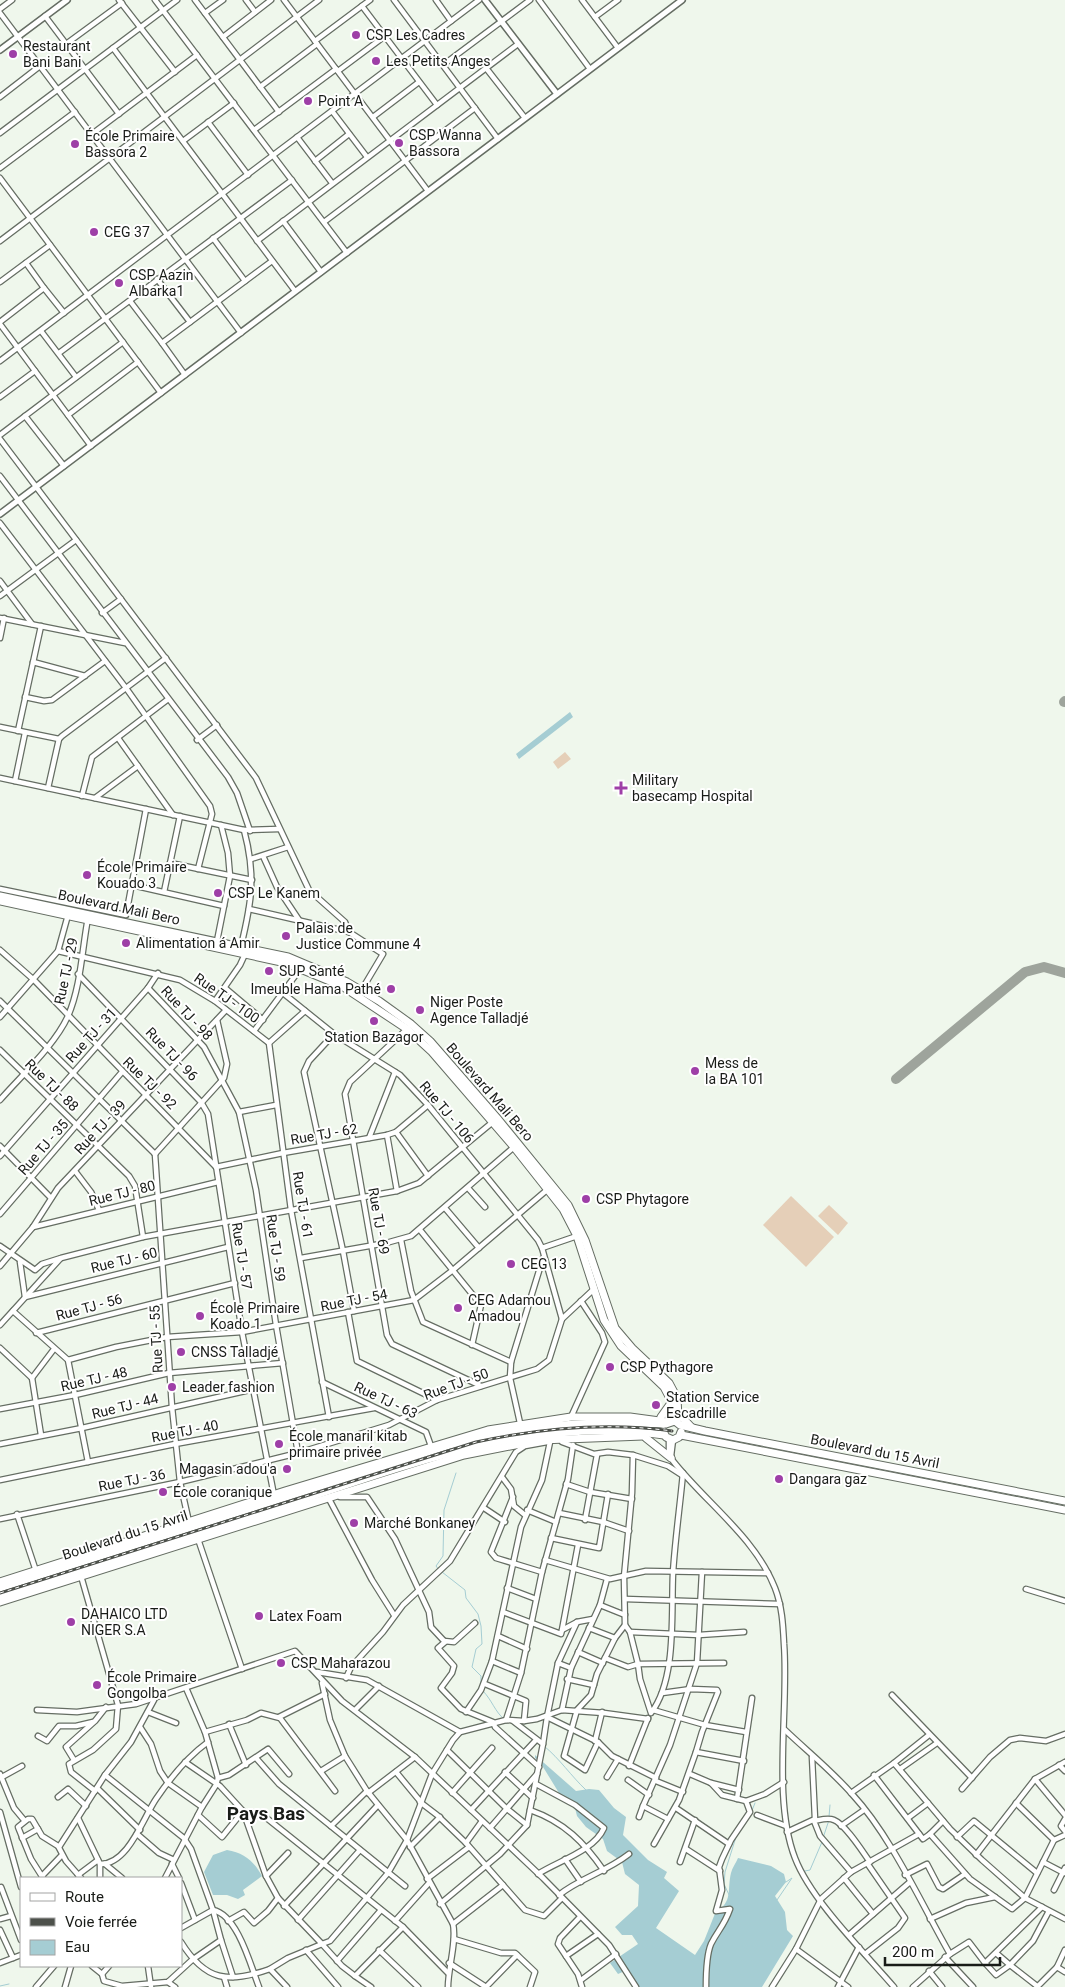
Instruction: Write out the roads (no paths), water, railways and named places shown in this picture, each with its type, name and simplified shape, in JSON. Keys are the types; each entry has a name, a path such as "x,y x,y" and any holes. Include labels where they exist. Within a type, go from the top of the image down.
{"main road":[{"name":"Boulevard Mali Bero","path":"0,896 81,909 88,916 304,963 404,1019 430,1041 566,1214 615,1328 632,1348 669,1383 677,1398 678,1413 672,1423"},
{"name":"Boulevard Mali Bero","path":"0,902 88,916 217,941 301,968 360,993 407,1029 432,1052 553,1185 571,1211 585,1240 604,1320 615,1339 658,1379 672,1400"},
{"path":"661,1417 672,1400"},
{"path":"672,1400 672,1423 680,1435 668,1438 663,1430 672,1423"},
{"path":"678,1413 685,1422 694,1428"},
{"name":"Boulevard du 15 Avril","path":"0,1582 431,1446 520,1424 571,1417 653,1419 1065,1501"},
{"name":"Boulevard du 15 Avril","path":"653,1419 661,1417 672,1423"},
{"name":"Boulevard du 15 Avril","path":"0,1588 395,1461 489,1434 567,1423 672,1423"},
{"name":"Boulevard du 15 Avril","path":"0,1596 310,1497 481,1446 518,1438 572,1432 632,1431 668,1438"},
{"name":"Boulevard du 15 Avril","path":"680,1435 1065,1510"},
{"path":"645,1437 671,1458"},
{"name":"Boulevard du 15 Avril","path":"0,1602 436,1463 514,1444 564,1438 668,1438"}],"street":[{"path":"12,0 0,11 241,333"},
{"path":"0,50 67,0"},
{"path":"155,0 347,253"},
{"path":"1,131 176,0"},
{"path":"195,0 279,112"},
{"path":"205,13 223,0"},
{"path":"246,0 255,12"},
{"path":"223,37 271,0"},
{"path":"284,0 428,191"},
{"path":"1,239 31,219 319,0"},
{"path":"260,86 370,0"},
{"path":"394,0 498,139"},
{"path":"436,0 451,21"},
{"path":"0,361 479,0"},
{"path":"485,0 556,94"},
{"path":"442,65 530,0"},
{"path":"539,0 590,69"},
{"path":"582,0 618,48"},
{"path":"595,17 618,0"},
{"path":"0,514 682,0"},
{"path":"66,44 120,2 175,72"},
{"path":"362,6 437,105"},
{"path":"45,16 119,114"},
{"path":"254,130 385,36"},
{"path":"257,241 518,44"},
{"path":"113,48 296,291"},
{"path":"92,134 197,56"},
{"path":"0,97 40,66"},
{"path":"486,68 525,118"},
{"path":"373,117 419,82"},
{"path":"183,141 234,103"},
{"path":"324,222 475,108"},
{"path":"332,111 367,157"},
{"path":"0,168 75,112"},
{"path":"208,122 248,175"},
{"path":"315,161 349,134"},
{"path":"297,137 332,183"},
{"path":"0,178 161,393"},
{"path":"59,353 292,180"},
{"path":"283,221 321,272"},
{"path":"213,238 245,282"},
{"path":"0,282 50,245"},
{"path":"162,343 272,261"},
{"path":"26,263 64,313"},
{"path":"157,279 190,322"},
{"path":"44,288 0,323 91,446"},
{"path":"130,300 185,375"},
{"path":"41,331 76,377"},
{"path":"0,435 123,342"},
{"path":"68,415 138,362"},
{"path":"0,397 35,371"},
{"path":"25,416 64,466"},
{"path":"0,439 256,778 308,890 346,922 349,932"},
{"path":"0,476 233,786 250,831"},
{"path":"0,523 126,688 210,806 212,811 198,869"},
{"path":"0,596 76,540"},
{"path":"0,581 32,624"},
{"path":"102,613 121,599"},
{"path":"0,638 2,618 125,643"},
{"path":"18,731 41,626"},
{"path":"48,788 59,739 166,658"},
{"path":"26,697 44,701 52,700 104,661"},
{"path":"33,662 84,676"},
{"path":"82,796 92,757 167,700"},
{"path":"198,740 217,725"},
{"path":"0,728 59,739"},
{"path":"15,781 25,733"},
{"path":"118,738 173,815"},
{"path":"95,798 138,766"},
{"path":"0,778 244,830 279,829"},
{"path":"0,889 81,909 126,915 146,809"},
{"path":"164,892 180,816"},
{"path":"217,941 230,876 228,853 221,825"},
{"path":"215,1001 240,965 245,949 252,880 252,859 244,830"},
{"path":"252,859 288,847"},
{"path":"263,856 273,881 299,920"},
{"path":"170,863 252,880"},
{"path":"132,885 224,906"},
{"path":"249,908 349,932 383,954 360,993"},
{"path":"0,1017 58,951 68,914"},
{"name":"Rue TJ - 29","path":"1,1098 24,1073 68,1016 82,957 88,916"},
{"name":"Rue TJ - 92","path":"0,950 34,980 96,1046 178,1126 216,1168"},
{"name":"Rue TJ - 100","path":"58,951 158,973 180,980 215,1001 269,1043"},
{"path":"254,1031 301,968"},
{"name":"Rue TJ - 31","path":"0,1156 148,988 158,973"},
{"name":"Rue TJ - 96","path":"78,974 201,1102 208,1114 216,1168"},
{"name":"Rue TJ - 98","path":"148,988 197,1038 208,1053 222,1081"},
{"path":"225,988 262,1020"},
{"name":"Rue TJ - 106","path":"283,993 334,1034 395,1072 428,1105 518,1215 542,1248 544,1256"},
{"path":"0,1002 155,1154 178,1126 222,1081 226,1064 217,1020"},
{"name":"Rue TJ - 39","path":"0,1266 33,1227 52,1198 74,1171 197,1038 226,1010"},
{"path":"269,1043 305,1011"},
{"name":"Rue TJ - 69","path":"407,1029 350,1082 345,1090 352,1140 388,1339 392,1344 481,1386"},
{"path":"334,1034 304,1068 319,1147 343,1251 357,1361 437,1400"},
{"name":"Rue TJ - 61","path":"269,1043 291,1210 329,1417"},
{"name":"Rue TJ - 88","path":"0,1050 133,1182 138,1200 143,1237"},
{"name":"Rue TJ - 35","path":"0,1214 122,1072"},
{"path":"369,1138 395,1072"},
{"name":"Rue TJ - 59","path":"222,1081 239,1112 251,1159 276,1325 298,1453"},
{"path":"239,1112 276,1105"},
{"name":"Rue TJ - 62","path":"216,1168 251,1159 386,1135 396,1132 428,1105"},
{"path":"0,1246 20,1262 34,1270 42,1264 61,1258 160,1233 397,1191 412,1186 428,1176 494,1121"},
{"path":"396,1132 428,1176"},
{"path":"386,1135 397,1191"},
{"path":"0,1146 52,1198"},
{"path":"300,1258 400,1240 420,1230 514,1147"},
{"name":"Rue TJ - 55","path":"155,1154 175,1444 180,1482 189,1522"},
{"name":"Rue TJ - 57","path":"216,1168 242,1332 274,1495"},
{"path":"74,1171 91,1192 98,1210"},
{"name":"Rue TJ - 80","path":"33,1227 158,1195 218,1182"},
{"path":"468,1188 485,1207"},
{"name":"Rue TJ - 54","path":"68,1360 116,1347 167,1337 242,1332 414,1300 453,1270 548,1189"},
{"path":"445,1208 479,1248"},
{"path":"420,1230 481,1305 472,1345"},
{"path":"542,1248 577,1236"},
{"path":"400,1240 414,1300 423,1322 511,1362"},
{"name":"Rue TJ - 60","path":"25,1297 228,1247"},
{"path":"544,1256 562,1319 597,1287"},
{"path":"520,1424 510,1378 511,1362 544,1256"},
{"path":"0,1325 61,1258"},
{"path":"20,1262 25,1297"},
{"name":"Rue TJ - 56","path":"36,1333 165,1299 235,1283"},
{"path":"571,1417 605,1342 602,1332 582,1301"},
{"path":"13,1311 68,1360 88,1462"},
{"name":"Rue TJ - 50","path":"267,1461 402,1420 437,1400 537,1369 549,1360 562,1319"},
{"path":"0,1348 32,1378 41,1436"},
{"path":"32,1378 54,1349"},
{"name":"Rue TJ - 48","path":"0,1409 76,1395 169,1373 283,1363"},
{"name":"Rue TJ - 63","path":"322,1382 426,1432 431,1446"},
{"name":"Rue TJ - 44","path":"0,1444 82,1428 172,1406 254,1389"},
{"name":"Rue TJ - 40","path":"0,1480 175,1444 374,1408"},
{"path":"668,1438 671,1458 683,1474 742,1538 768,1573 780,1604 785,1652 784,1782 786,1826 804,1878 849,1935 894,1987"},
{"path":"346,1678 351,1667 382,1632 394,1615 417,1590 450,1561 519,1449 550,1442 562,1442 597,1454 608,1452 633,1455 668,1466 683,1474"},
{"path":"466,1712 484,1684 492,1661 512,1563 526,1513 542,1480 550,1442"},
{"path":"506,1720 527,1649 542,1572 559,1513 573,1445"},
{"path":"585,1520 597,1454"},
{"path":"633,1455 632,1499 624,1577 625,1625 630,1632 640,1679 652,1711"},
{"name":"Rue TJ - 36","path":"0,1519 180,1482 267,1461"},
{"path":"629,1766 648,1719 662,1694 668,1664 673,1571 683,1474"},
{"path":"502,1477 511,1489 516,1508 556,1522"},
{"path":"566,1484 590,1492 632,1499"},
{"path":"552,1538 599,1548 608,1494"},
{"path":"316,1500 358,1496 369,1499 395,1539 417,1590 429,1612 431,1627 444,1641 454,1642 475,1623"},
{"path":"513,1496 505,1522 491,1552 496,1558 542,1572"},
{"path":"329,1499 372,1580 394,1615"},
{"path":"484,1508 505,1522"},
{"path":"559,1513 585,1520 603,1522 629,1531"},
{"path":"17,1514 36,1571"},
{"path":"198,1539 242,1669"},
{"path":"562,1630 578,1545"},
{"path":"545,1560 574,1571 607,1579 646,1571 768,1573"},
{"path":"638,1816 656,1780 690,1689 697,1663 702,1602 702,1572"},
{"path":"81,1576 118,1705 116,1729 93,1750 69,1764 71,1772 96,1790 159,1853 173,1862 179,1877"},
{"path":"562,1710 567,1679 600,1606 607,1579"},
{"path":"507,1588 536,1599"},
{"path":"1026,1589 1065,1601"},
{"path":"625,1599 780,1604"},
{"path":"600,1606 625,1615"},
{"path":"503,1612 559,1633 577,1622 593,1619"},
{"path":"440,1904 509,1846 527,1825 558,1663 577,1622"},
{"path":"602,1712 596,1741 584,1770 563,1755 577,1710 591,1695 604,1660 615,1638 625,1625"},
{"path":"589,1628 615,1638"},
{"path":"630,1632 698,1635 744,1632"},
{"path":"498,1636 527,1649"},
{"path":"444,1641 438,1648 454,1668 440,1688 454,1704 466,1712 493,1722"},
{"path":"37,1710 77,1712 136,1704 295,1651 317,1672 322,1681 334,1733 346,1756 367,1792 407,1840 440,1904 453,1924 454,1939 449,1963 448,1987"},
{"path":"578,1652 626,1667 638,1664 724,1663"},
{"path":"492,1661 521,1673"},
{"path":"558,1663 571,1668"},
{"path":"317,1672 346,1678 359,1678 379,1686 460,1732"},
{"path":"567,1679 594,1684"},
{"path":"322,1681 355,1710 415,1757 538,1874 616,1954 636,1987"},
{"path":"484,1684 526,1701 524,1721"},
{"path":"355,1710 379,1686"},
{"path":"166,1877 202,1807 216,1785 218,1778 205,1732 186,1688"},
{"path":"654,1844 676,1808 683,1792 704,1725 718,1691 690,1689 662,1694"},
{"path":"278,1717 325,1694"},
{"path":"892,1695 972,1778"},
{"path":"737,1799 752,1698"},
{"path":"59,1847 105,1775 128,1746 154,1699"},
{"path":"74,1760 66,1746 95,1722 106,1707"},
{"path":"182,1944 192,1960 207,1972 224,1977 233,1977 254,1975 270,1969 330,1940 367,1900 388,1873 407,1840 420,1801 432,1774 446,1750 460,1732 493,1722 506,1720 524,1721 547,1717 562,1710 602,1712 648,1719"},
{"path":"652,1711 704,1725 746,1732"},
{"path":"148,1712 176,1723"},
{"path":"205,1732 247,1720 261,1713 278,1717 335,1791"},
{"path":"547,1717 596,1741 629,1766 683,1792"},
{"path":"512,1720 543,1744"},
{"path":"38,1736 47,1741 59,1726 76,1726 95,1722"},
{"path":"493,1722 494,1727 538,1770"},
{"path":"229,1724 246,1765"},
{"path":"140,1727 151,1744 160,1770 168,1783 202,1807"},
{"path":"785,1730 851,1793 864,1810 892,1849 948,1956 972,1987"},
{"path":"962,1789 990,1757 1010,1740 1020,1738 1046,1741 1065,1734"},
{"path":"851,1793 874,1775 894,1763 929,1735"},
{"path":"472,1810 536,1740"},
{"path":"62,1855 42,1877 18,1826 24,1820 32,1819 44,1838 59,1847 62,1855 79,1877 123,1852 138,1832 149,1810 168,1783 193,1753 208,1742"},
{"path":"900,1769 937,1743"},
{"path":"218,1778 230,1775 270,1748 289,1774"},
{"path":"452,1792 492,1748"},
{"path":"446,1750 506,1808 527,1825"},
{"path":"696,1752 744,1761"},
{"path":"321,1771 346,1756"},
{"path":"812,1756 816,1812 814,1822 820,1836 851,1872"},
{"path":"330,1826 367,1792 415,1757"},
{"path":"256,1758 278,1784 404,1886"},
{"path":"607,1777 618,1759"},
{"path":"185,1762 221,1787 243,1813 266,1876 284,1906 337,1961 371,1987"},
{"path":"976,1855 1035,1779 1065,1762"},
{"path":"894,1763 957,1837 976,1855 1025,1898 1065,1919"},
{"path":"1059,1764 1065,1771"},
{"path":"22,1766 1,1775 14,1808 24,1820"},
{"path":"490,1828 538,1770"},
{"path":"396,1772 420,1801 440,1817 467,1845 525,1910 544,1916 560,1897 581,1882 604,1871 629,1854"},
{"path":"505,1772 533,1798"},
{"path":"690,1774 711,1783 739,1790"},
{"path":"105,1775 185,1840 191,1849 214,1910 233,1977"},
{"path":"874,1775 923,1839 943,1821"},
{"path":"1035,1779 1065,1815"},
{"path":"628,1780 649,1795"},
{"path":"711,1783 722,1795 746,1801 765,1794 784,1782"},
{"path":"536,1784 575,1806 604,1827 600,1834 587,1846 538,1874"},
{"path":"58,1797 68,1789 86,1806"},
{"path":"706,1987 706,1969 711,1944 725,1925 730,1909 716,1912 722,1890 720,1871 722,1858 750,1812 746,1801"},
{"path":"908,1818 928,1803"},
{"path":"1016,1803 1054,1840"},
{"path":"284,1906 378,1805"},
{"path":"643,1806 668,1819"},
{"path":"676,1808 729,1844"},
{"path":"530,1810 550,1819 587,1846 604,1871"},
{"path":"841,1826 864,1810"},
{"path":"0,1812 20,1883"},
{"path":"198,1815 222,1837 243,1813"},
{"path":"243,1813 264,1816 403,1927 448,1973"},
{"path":"757,1815 786,1826"},
{"path":"410,1847 440,1817"},
{"path":"78,1818 101,1863 121,1877"},
{"path":"787,1832 814,1822 829,1819 835,1820 860,1846 868,1863 904,1915 905,1921 865,1954"},
{"path":"930,1834 965,1874 1012,1909 1025,1898 1054,1840 1065,1834 1061,1826 1065,1819"},
{"path":"680,1862 695,1820"},
{"path":"395,1921 428,1881 467,1845 482,1821"},
{"path":"957,1837 974,1821 1037,1873"},
{"path":"22,1838 38,1829"},
{"path":"0,1838 6,1834"},
{"path":"772,1987 796,1949 821,1899 851,1872 919,1834"},
{"path":"686,1849 720,1871"},
{"path":"298,1920 360,1850"},
{"path":"266,1876 288,1853"},
{"path":"565,1859 581,1882"},
{"path":"1043,1862 1064,1871 1054,1890"},
{"path":"100,1877 101,1863"},
{"path":"905,1874 927,1864 939,1887 943,1889 965,1874"},
{"path":"844,1878 873,1914"},
{"path":"849,1935 910,1882"},
{"path":"453,1924 503,1884"},
{"path":"182,1886 195,1920"},
{"path":"1,1887 20,1937"},
{"path":"930,1919 966,1903 995,1897"},
{"path":"228,1921 244,1912 254,1922 268,1911 278,1898"},
{"path":"985,1963 1042,1907"},
{"path":"182,1927 214,1910 220,1912 243,1942 259,1987"},
{"path":"337,1961 381,1910"},
{"path":"913,1987 948,1956 970,1942 996,1975 1010,1965 1033,1941 1048,1911"},
{"path":"0,1919 12,1916"},
{"path":"580,1917 560,1940 559,1946 581,1980 582,1987"},
{"path":"355,1976 403,1927"},
{"path":"0,1930 13,1958"},
{"path":"566,1956 598,1934"},
{"path":"454,1939 517,1955 535,1972 530,1987"},
{"path":"104,1981 122,1986 151,1986 168,1982 192,1960 221,1940"},
{"path":"838,1987 859,1947"},
{"path":"796,1949 841,1980 848,1987"},
{"path":"306,1950 338,1987"},
{"path":"379,1950 418,1987"},
{"path":"996,1953 1037,1987 1056,1967 1065,1950"},
{"path":"581,1980 616,1954"},
{"path":"0,1963 20,1955"},
{"path":"449,1963 486,1987 517,1955"},
{"path":"36,1987 53,1967"},
{"path":"65,1987 71,1967"},
{"path":"93,1967 102,1974 105,1987"},
{"path":"102,1974 108,1967"},
{"path":"148,1967 151,1986"},
{"path":"1056,1967 1065,1972"},
{"path":"270,1969 287,1987"},
{"path":"929,1971 942,1987"},
{"path":"224,1977 227,1987"},
{"path":"168,1982 175,1987"}],"water":[{"path":"570,712 573,717 519,759 516,754"},
{"path":"535,1755 576,1791 599,1790 614,1808 626,1817 623,1835 648,1860 667,1872 664,1878 679,1891 656,1928 695,1955 704,1941 716,1911 727,1900 732,1869 738,1858 771,1866 784,1874 786,1882 775,1896 785,1912 787,1930 793,1936 762,1987 639,1987 627,1970 618,1974 610,1963 638,1944 632,1935 622,1935 615,1927 638,1906 639,1885 625,1874 622,1862 607,1851 603,1839 586,1827 577,1816 575,1808 559,1793 540,1762 535,1758"},
{"path":"227,1850 248,1858 262,1876 243,1890 245,1895 238,1899 227,1895 213,1895 204,1872 213,1855"}],"waterway":[{"path":"439,1570 436,1566 443,1556 444,1510 456,1473"},
{"path":"442,1572 465,1590 466,1598 478,1614 482,1644 476,1649 472,1667 481,1676 481,1683"},
{"path":"483,1691 504,1719"},
{"path":"510,1722 519,1728"},
{"path":"544,1746 586,1790"},
{"path":"751,1813 755,1803"},
{"path":"829,1817 830,1805"},
{"path":"823,1838 829,1820"},
{"path":"730,1897 724,1884 725,1872 736,1837"},
{"path":"805,1871 810,1870 822,1842"},
{"path":"777,1900 792,1878 786,1882"},
{"path":"0,1986 9,1984"}],"railway":[{"path":"0,1593 476,1442 525,1433 574,1428 623,1427 672,1431"}],"place":[{"name":"CSP Les Cadres","path":"356,35"},
{"name":"Restaurant Bani Bani","path":"13,54"},
{"name":"Les Petits Anges","path":"376,61"},
{"name":"Point A","path":"308,101"},
{"name":"CSP Wanna Bassora","path":"399,143"},
{"name":"École Primaire Bassora 2","path":"75,144"},
{"name":"CEG 37","path":"94,232"},
{"name":"CSP Aazin Albarka1","path":"119,283"},
{"name":"Military basecamp Hospital","path":"621,788"},
{"name":"École Primaire Kouado 3","path":"87,875"},
{"name":"CSP Le Kanem","path":"218,893"},
{"name":"Palais de Justice Commune 4","path":"286,936"},
{"name":"Alimentation á Amir","path":"126,943"},
{"name":"SUP Santé","path":"269,971"},
{"name":"Imeuble Hama Pathé","path":"391,989"},
{"name":"Niger Poste Agence Talladjé","path":"420,1010"},
{"name":"Station Bazagor","path":"374,1021"},
{"name":"Mess de la BA 101","path":"695,1071"},
{"name":"CSP Phytagore","path":"586,1199"},
{"name":"CEG 13","path":"511,1264"},
{"name":"CEG Adamou Amadou","path":"458,1308"},
{"name":"École Primaire Koado 1","path":"200,1316"},
{"name":"CNSS Talladjé","path":"181,1352"},
{"name":"CSP Pythagore","path":"610,1367"},
{"name":"Leader fashion","path":"172,1387"},
{"name":"Station Service Escadrille","path":"656,1405"},
{"name":"École manaril kitab primaire privée","path":"279,1444"},
{"name":"Magasin adou'a","path":"287,1469"},
{"name":"Dangara gaz","path":"779,1479"},
{"name":"École coranique","path":"163,1492"},
{"name":"Marché Bonkaney","path":"354,1523"},
{"name":"Latex Foam","path":"259,1616"},
{"name":"DAHAICO LTD NIGER S.A","path":"71,1622"},
{"name":"CSP Maharazou","path":"281,1663"},
{"name":"École Primaire Gongolba","path":"97,1685"}],"district":[{"name":"Pays Bas","path":"266,1813"}]}
